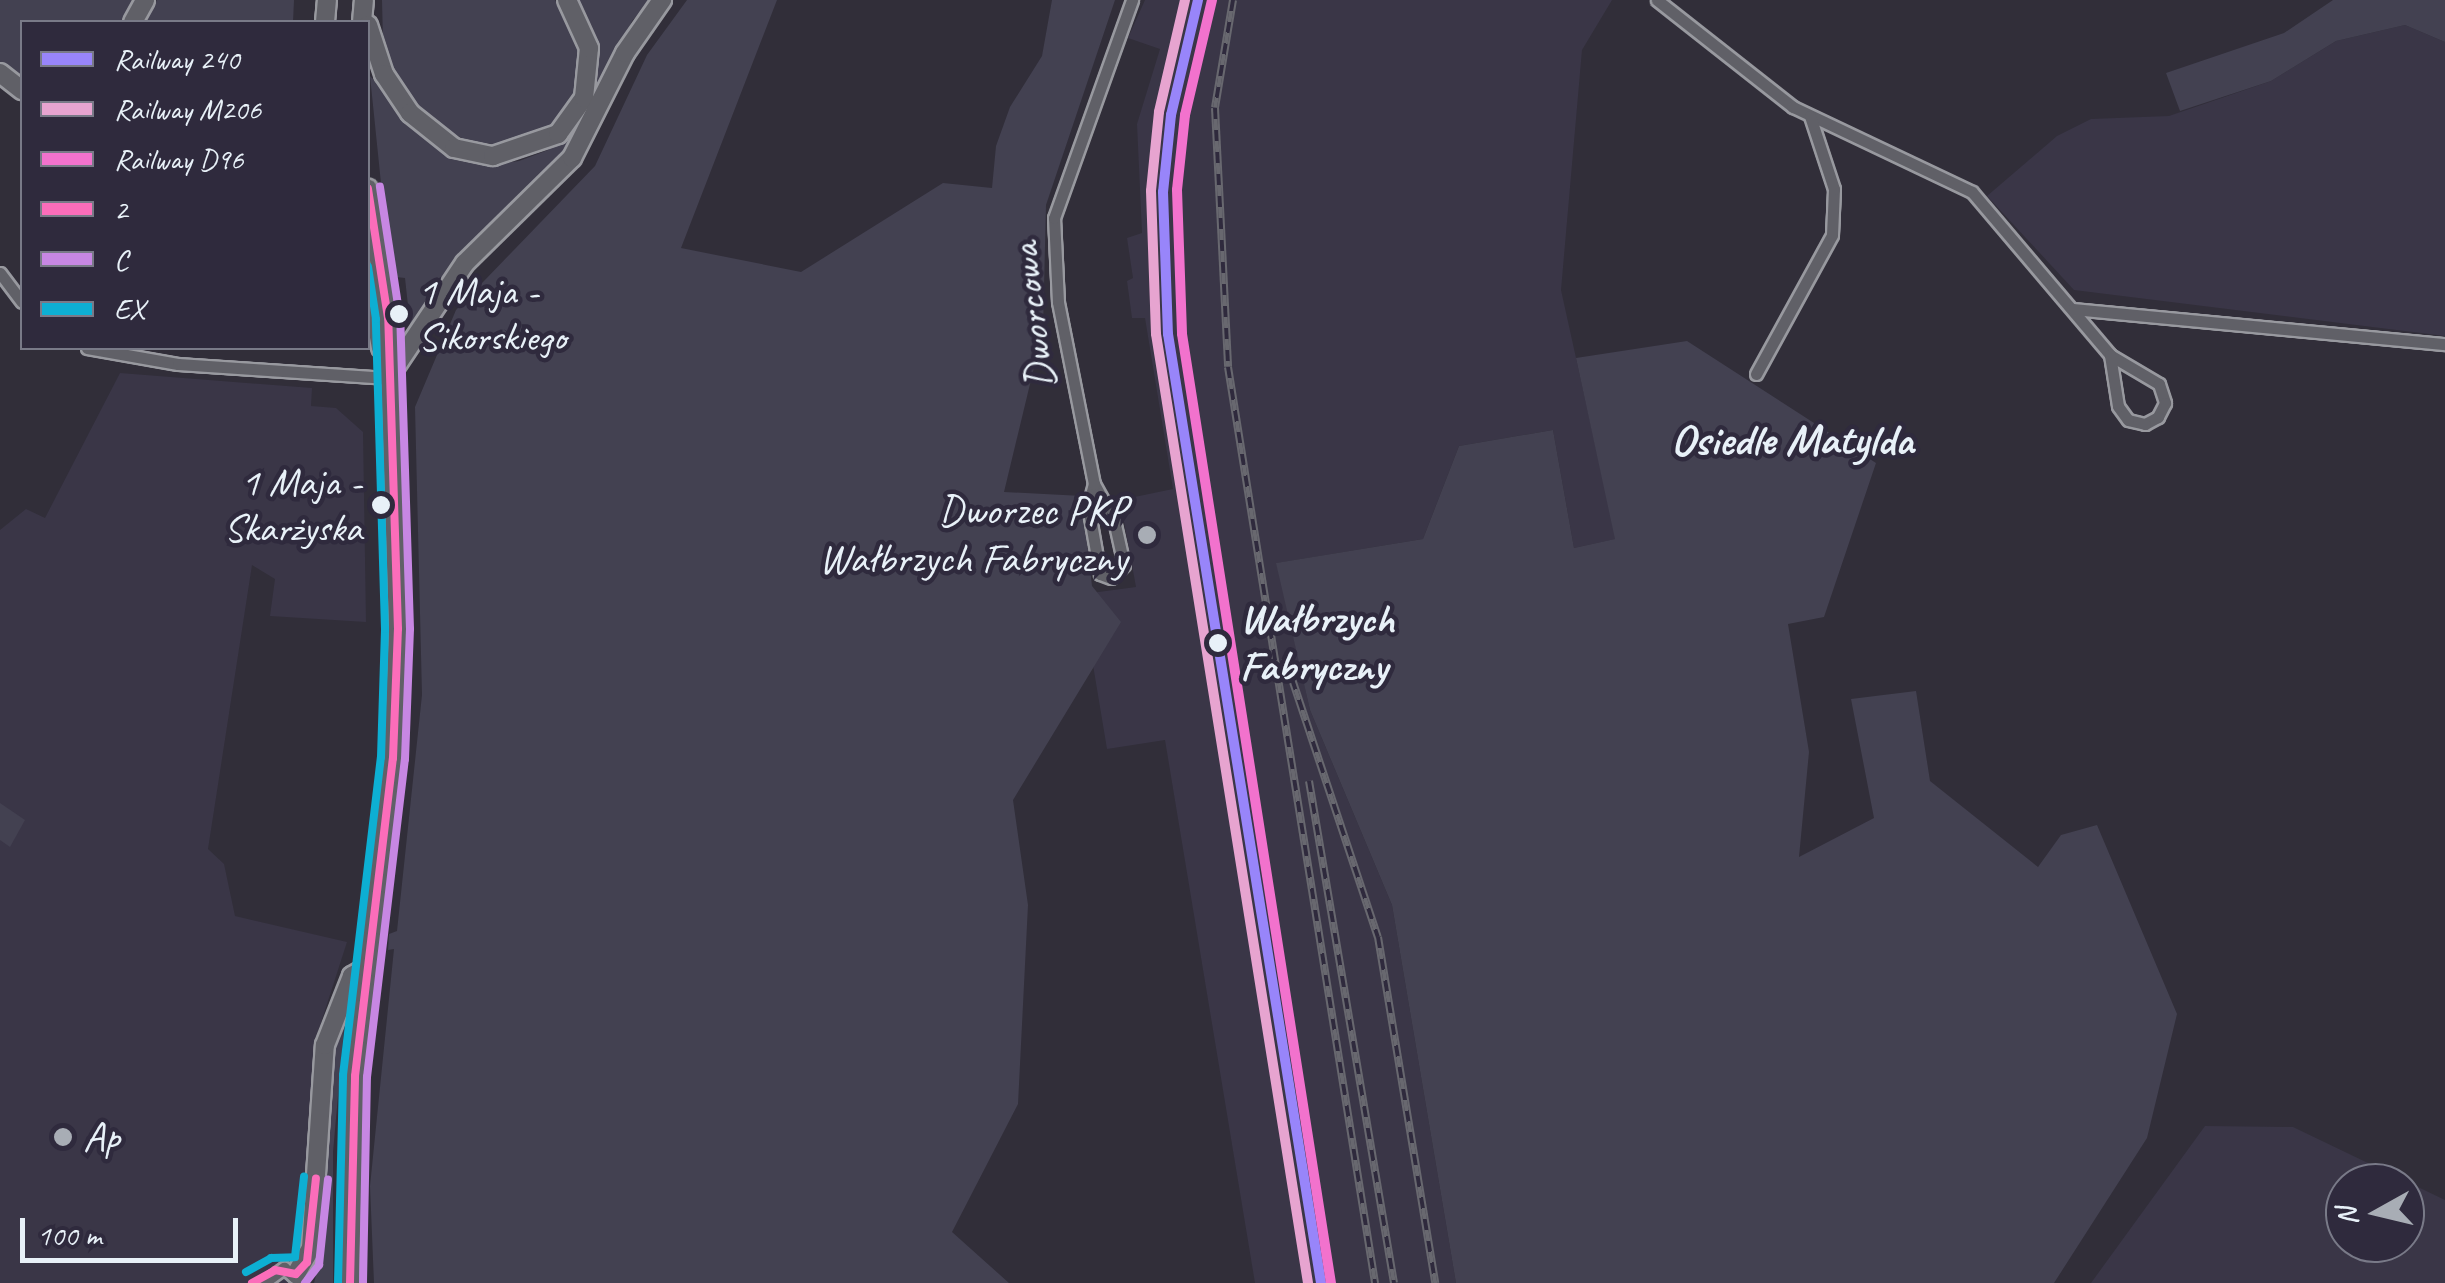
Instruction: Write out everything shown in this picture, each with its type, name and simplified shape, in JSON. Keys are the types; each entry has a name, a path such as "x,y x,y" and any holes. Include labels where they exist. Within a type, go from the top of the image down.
{"main road":[{"path":"370,31 384,74 410,113 454,148 494,156 558,134 584,98 589,48 567,0"},
{"path":"388,378 465,263 572,158 625,53 662,0"},
{"path":"0,73 20,88"},
{"path":"350,1283 351,1136 393,758 398,629 388,318 370,202"},
{"path":"370,287 388,378"},
{"path":"299,1278 311,1248 328,1034 352,976 369,966"}],"street":[{"name":"Dworcowa","path":"1094,484 1088,506 1100,574 1111,578 1124,567 1114,520 1094,484 1058,302 1054,218 1132,0"},
{"path":"1657,0 1727,61 1810,116 1972,192 2110,355 2159,384 2165,403 2158,417 2145,424 2128,420 2118,406 2110,355"},
{"path":"1756,374 1832,235 1834,189 1810,116"},
{"path":"0,273 20,299"},
{"path":"2073,309 2445,344"},
{"path":"98,350 178,364 388,378"},
{"path":"263,1283 275,1270 299,1278"}],"shaded area":[{"path":"0,0 134,0 127,20 20,20 20,77 0,63"},
{"path":"157,0 294,0 293,20 144,20"},
{"path":"382,0 555,0 583,50 576,95 563,117 540,135 504,145 468,142 426,116 395,79 383,41"},
{"path":"576,0 651,0 632,21 599,98 558,168 465,255 411,333 405,278 396,277 386,232 370,76 436,144 488,165 519,161 548,150 587,112 599,57 592,27"},
{"path":"687,0 777,0 681,248 801,272 943,183 992,188 996,146 1010,107 1042,56 1052,0 1115,0 1046,205 1043,330 1004,492 1082,496 1092,586 1121,622 1013,800 1028,905 1018,1104 952,1232 1009,1283 374,1283 370,1186 394,949 388,950 389,934 397,931 422,695 415,407 456,310 595,166 647,55"},
{"path":"1145,0 1612,0 1582,50 1561,290 1616,539 1574,548 1553,430 1459,446 1423,539 1277,563 1310,710 1392,905 1456,1283 1255,1283 1165,740 1107,749 1086,623 1091,593 1136,587 1120,500 1173,489 1145,318 1132,318 1127,281 1133,278 1127,238 1142,233 1137,124 1160,49 1128,38"},
{"path":"2333,0 2445,0 2445,42 2405,25 2336,41 2271,81 2180,111 2166,73 2284,33"},
{"path":"2405,25 2445,42 2445,336 2074,290 1987,196 2057,136 2091,119 2169,116 2271,81 2336,41"},
{"path":"1687,341 1876,463 1824,617 1788,624 1809,752 1799,857 1874,818 1851,699 1916,691 1930,781 2038,867 2061,835 2097,825 2177,1014 2147,1138 2054,1283 1456,1283 1392,905 1310,710 1276,563 1423,539 1459,446 1553,430 1574,548 1615,539 1576,358"},
{"path":"120,373 312,388 311,406 336,408 363,432 366,622 270,616 275,579 252,565 208,849 224,864 235,916 347,942 318,1032 304,1244 293,1258 309,1283 0,1283 0,530 26,509 45,518"},
{"path":"0,803 25,820 10,847 0,840"},
{"path":"345,1017 333,1152 333,1283 314,1283 324,1244 330,1048"},
{"path":"2205,1126 2293,1127 2368,1163 2325,1163 2325,1263 2425,1263 2425,1190 2445,1200 2445,1283 2091,1283"}],"railway":[{"path":"1233,0 1215,108 1228,367 1375,1283"},
{"path":"1285,658 1378,937 1435,1283"},
{"path":"1309,781 1394,1283"}],"rail line":[{"name":"M206","path":"1185,0 1159,112 1151,191 1156,334 1308,1283"},
{"name":"240","path":"1198,0 1171,115 1163,192 1168,334 1321,1283"},
{"name":"D96","path":"1212,0 1185,115 1177,190 1182,334 1331,1283"}],"transit line":[{"name":"C","path":"363,1283 367,1077 405,759 410,629 400,318 380,187"},
{"name":"2","path":"350,1283 355,1076 393,758 398,629 388,318 370,202"},
{"name":"EX","path":"338,1283 343,1075 381,757 385,629 376,319 370,280"},
{"name":"EX","path":"246,1272 271,1258 295,1257 304,1177"},
{"name":"2","path":"252,1283 275,1270 296,1274 307,1262 316,1178"},
{"name":"C","path":"305,1283 319,1265 328,1179"}],"place":[{"name":"1 Maja - Sikorskiego","path":"399,314"},
{"name":"1 Maja - Skarżyska","path":"381,505"},
{"name":"Dworzec PKP Wałbrzych Fabryczny","path":"1147,535"},
{"name":"Wałbrzych Fabryczny","path":"1218,643"},
{"name":"Ap","path":"63,1137"}],"district":[{"name":"Osiedle Matylda","path":"1792,440"}]}
